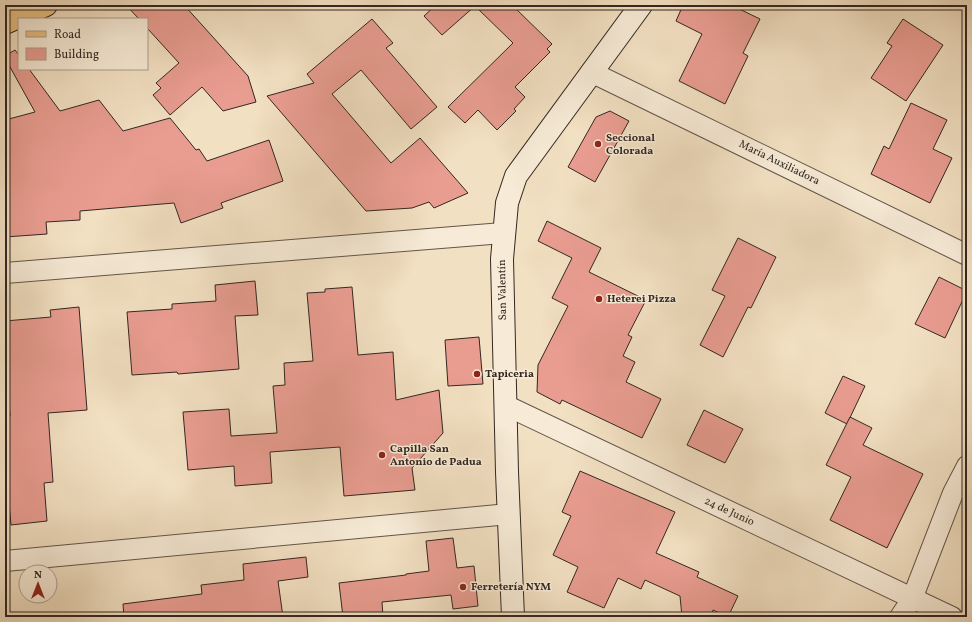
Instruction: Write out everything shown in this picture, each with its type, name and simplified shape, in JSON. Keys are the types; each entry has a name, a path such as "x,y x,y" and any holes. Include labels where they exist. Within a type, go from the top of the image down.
{"main road":[{"path":"5,23 46,5"},
{"name":"San Valentín","path":"513,617 505,405 502,259 503,233 507,203 516,176 640,5"}],"street":[{"name":"María Auxiliadora","path":"591,72 967,255"},
{"path":"5,273 503,233"},
{"name":"24 de Junio","path":"505,405 952,617"},
{"path":"900,617 912,599 953,493 967,466"},
{"path":"5,561 509,514"}],"building":[{"path":"126,5 184,5 248,76 256,102 223,111 202,87 170,115 153,95 161,88 156,83 179,63 148,29 148,18 138,18"},
{"path":"436,5 512,5 552,44 547,49 550,52 515,87 525,97 514,109 516,111 497,130 478,110 465,123 448,107 513,43 475,6 442,35 424,16"},
{"path":"683,5 731,5 760,19 743,53 748,56 725,104 679,81 702,34 676,21"},
{"path":"372,19 393,43 386,48 437,107 411,129 361,70 332,94 391,163 420,138 468,193 434,208 429,202 412,208 366,211 267,96 314,83 307,74"},
{"path":"903,19 943,45 906,101 871,78 892,46 887,43"},
{"path":"15,50 18,54 18,70 30,70 60,111 99,100 123,131 170,118 196,150 199,149 207,161 269,140 283,181 221,203 223,208 181,223 174,203 80,211 80,220 46,222 47,234 5,237 5,120 35,112 5,56"},
{"path":"911,103 947,120 933,149 952,158 930,203 871,174 884,146 889,149"},
{"name":"Seccional Colorada","path":"610,111 629,121 595,182 568,167 596,117"},
{"path":"547,221 601,248 589,272 646,300 628,335 632,337 623,356 635,362 626,382 661,399 642,438 562,400 560,404 537,392 538,365 568,306 552,298 572,258 538,241"},
{"path":"738,238 776,257 751,308 748,307 723,357 700,345 725,296 712,290"},
{"path":"939,277 967,291 945,338 915,324"},
{"path":"255,281 258,315 235,316 239,369 178,374 177,372 132,375 127,312 172,309 172,304 216,301 215,285"},
{"path":"352,287 358,355 393,352 396,400 439,390 443,433 412,468 415,490 344,496 340,447 270,452 272,483 235,486 234,466 188,470 183,412 229,409 231,436 277,433 273,386 285,385 284,363 313,361 307,293 325,292 325,289"},
{"path":"79,307 87,410 48,413 53,482 44,483 47,521 11,525 5,460 5,416 10,416 5,354 5,321 51,317 50,310"},
{"path":"479,337 483,384 448,386 445,340"},
{"path":"843,376 865,386 847,424 825,413"},
{"path":"704,410 743,429 725,463 687,445"},
{"path":"850,417 872,428 863,445 923,474 887,548 830,520 851,477 826,465"},
{"path":"580,471 675,512 656,553 699,572 697,577 738,596 728,617 713,610 710,617 682,617 680,596 645,580 641,589 618,578 604,608 567,592 578,567 553,555 571,516 562,512"},
{"path":"453,538 457,568 474,566 478,606 453,609 451,595 382,602 383,617 343,617 339,583 429,571 426,541"},
{"path":"306,557 308,577 278,581 283,617 124,617 123,604 202,594 201,585 244,580 243,564"}],"place":[{"name":"Seccional Colorada","path":"598,144"},
{"name":"Heterei Pizza","path":"599,299"},
{"name":"Tapiceria","path":"477,374"},
{"name":"Capilla San Antonio de Padua","path":"382,455"},
{"name":"Ferretería NYM","path":"463,587"}]}
